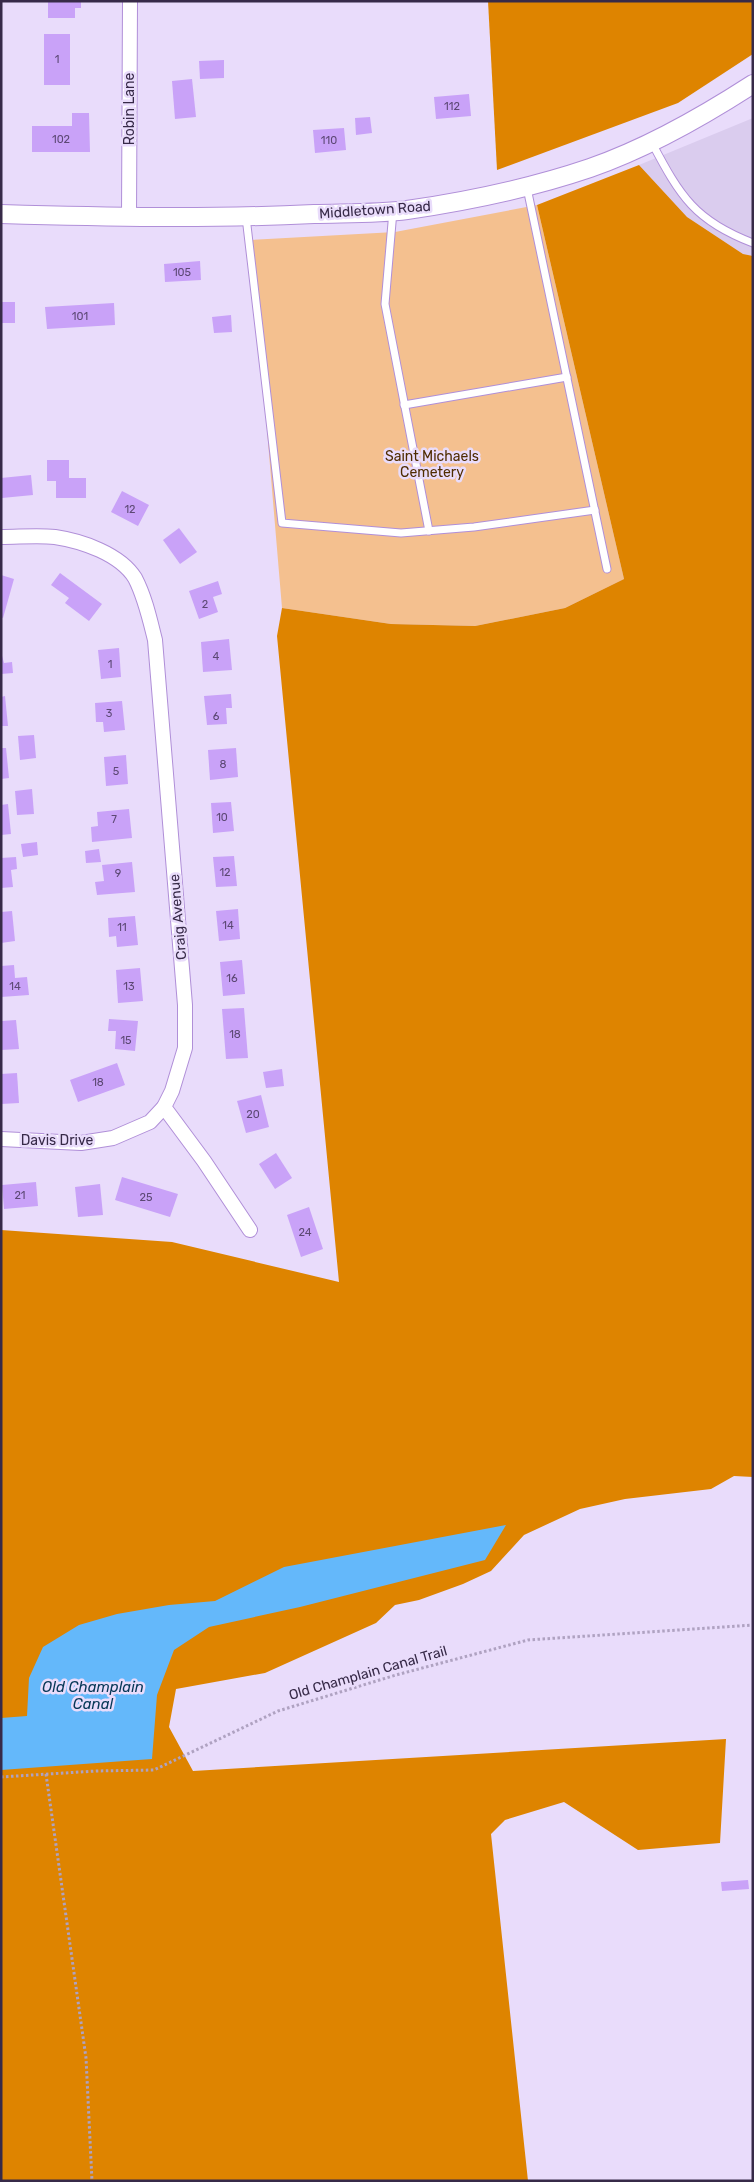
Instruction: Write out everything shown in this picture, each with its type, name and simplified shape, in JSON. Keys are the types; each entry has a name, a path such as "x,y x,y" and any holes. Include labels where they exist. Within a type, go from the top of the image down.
{"street":[{"name":"Robin Lane","path":"129,217 130,1"},
{"name":"Middletown Road","path":"1,214 246,217 393,211 488,196 591,168 705,115 753,84"},
{"name":"Craig Avenue","path":"1,537 55,537 101,550 116,558 134,578 149,614 155,640 185,1005 185,1048 172,1091 164,1107"},
{"name":"Davis Drive","path":"1,1139 81,1143 113,1138 150,1122 164,1107"},
{"path":"164,1107 204,1161 250,1230"}],"lane":[{"path":"651,141 682,196 702,217 737,237 753,243"},
{"path":"526,186 607,569"},
{"path":"393,211 385,304 429,531"},
{"path":"246,217 282,523 401,533 474,527 595,510"},
{"path":"404,406 567,377"}],"path":[{"name":"Old Champlain Canal Trail","path":"1,1777 154,1770 278,1711 396,1675 528,1640 753,1625"},
{"path":"46,1774 86,2058 92,2181"}],"shaded area":[{"path":"488,1 753,1 753,54 678,103 497,170"},
{"path":"753,118 753,256 743,254 687,217 639,165"},
{"path":"639,165 687,217 743,254 753,256 753,1477 734,1476 711,1489 625,1499 580,1509 524,1535 491,1571 463,1584 419,1600 395,1605 376,1623 265,1673 176,1689 169,1727 193,1771 726,1739 720,1843 638,1850 564,1802 505,1820 491,1834 528,2181 1,2181 1,1230 172,1242 339,1282 277,636 282,608 391,624 475,626 565,608 624,579 537,205"}],"green space":[{"name":"Saint Michaels Cemetery","path":"537,205 624,579 565,608 475,626 391,624 282,608 251,240 395,232"}],"water":[{"name":"Old Champlain Canal","path":"506,1525 485,1560 300,1607 209,1627 174,1650 157,1695 152,1759 1,1770 1,1718 27,1716 29,1678 43,1647 79,1625 117,1614 169,1605 215,1601 284,1567"}],"building":[{"path":"48,1 81,1 81,8 75,8 75,18 48,18"},
{"path":"44,34 70,34 70,85 44,85"},
{"path":"224,60 224,78 200,79 199,61"},
{"path":"192,79 196,117 175,119 172,81"},
{"path":"469,94 471,116 436,119 434,97"},
{"path":"72,113 89,113 90,152 32,152 32,126 72,126"},
{"path":"370,117 372,133 356,135 355,118"},
{"path":"344,128 346,150 315,153 313,130"},
{"path":"200,261 201,280 165,282 164,264"},
{"path":"1,302 15,302 15,323 1,323"},
{"path":"114,303 115,325 47,329 45,307"},
{"path":"231,315 232,332 214,333 212,317"},
{"path":"47,460 69,460 69,478 86,478 86,498 56,498 56,481 47,481"},
{"path":"31,475 33,495 2,498 1,478"},
{"path":"122,491 149,505 138,526 111,512"},
{"path":"179,528 197,552 180,564 163,540"},
{"path":"60,573 102,604 89,621 65,603 69,598 51,585"},
{"path":"1,575 14,579 3,618 1,617"},
{"path":"218,581 222,594 213,597 218,612 199,619 189,591"},
{"path":"229,639 232,670 203,672 201,642"},
{"path":"119,648 121,677 101,679 98,650"},
{"path":"1,652 4,663 12,662 13,673 1,674"},
{"path":"231,694 232,708 226,708 227,724 207,725 204,696"},
{"path":"5,696 8,726 1,726 1,697"},
{"path":"122,701 125,730 104,732 103,722 96,722 95,703"},
{"path":"34,735 36,758 20,760 18,736"},
{"path":"1,748 6,748 9,778 1,779"},
{"path":"236,748 238,777 210,780 208,750"},
{"path":"126,755 128,784 106,786 104,757"},
{"path":"32,789 34,814 17,815 15,791"},
{"path":"231,802 234,831 213,833 211,803"},
{"path":"8,804 11,834 1,835 1,805"},
{"path":"129,809 132,838 92,842 91,827 98,826 97,812"},
{"path":"37,842 38,855 23,857 21,844"},
{"path":"99,849 101,862 86,863 85,851"},
{"path":"234,856 237,886 216,887 213,857"},
{"path":"16,857 17,869 11,870 13,887 1,888 1,858"},
{"path":"132,862 135,892 97,895 95,882 104,881 102,865"},
{"path":"238,909 240,939 219,941 216,911"},
{"path":"12,911 15,941 1,943 1,912"},
{"path":"135,916 138,945 117,947 116,936 109,937 108,918"},
{"path":"242,960 245,994 223,996 220,962"},
{"path":"14,965 15,978 27,977 29,995 1,997 1,966"},
{"path":"140,968 143,1001 118,1003 116,970"},
{"path":"244,1008 248,1058 226,1059 222,1009"},
{"path":"109,1019 138,1021 135,1051 115,1049 116,1031 108,1031"},
{"path":"16,1020 19,1049 1,1050 1,1021"},
{"path":"117,1063 125,1085 78,1102 70,1080"},
{"path":"282,1069 284,1086 266,1088 263,1072"},
{"path":"17,1073 19,1103 1,1104 1,1074"},
{"path":"261,1095 269,1127 246,1133 237,1101"},
{"path":"276,1153 292,1178 275,1189 259,1164"},
{"path":"122,1177 178,1194 170,1217 115,1200"},
{"path":"36,1182 38,1206 4,1209 2,1185"},
{"path":"100,1184 103,1215 78,1217 75,1187"},
{"path":"309,1207 323,1249 301,1257 287,1215"},
{"path":"748,1880 749,1889 722,1891 721,1882"}]}
